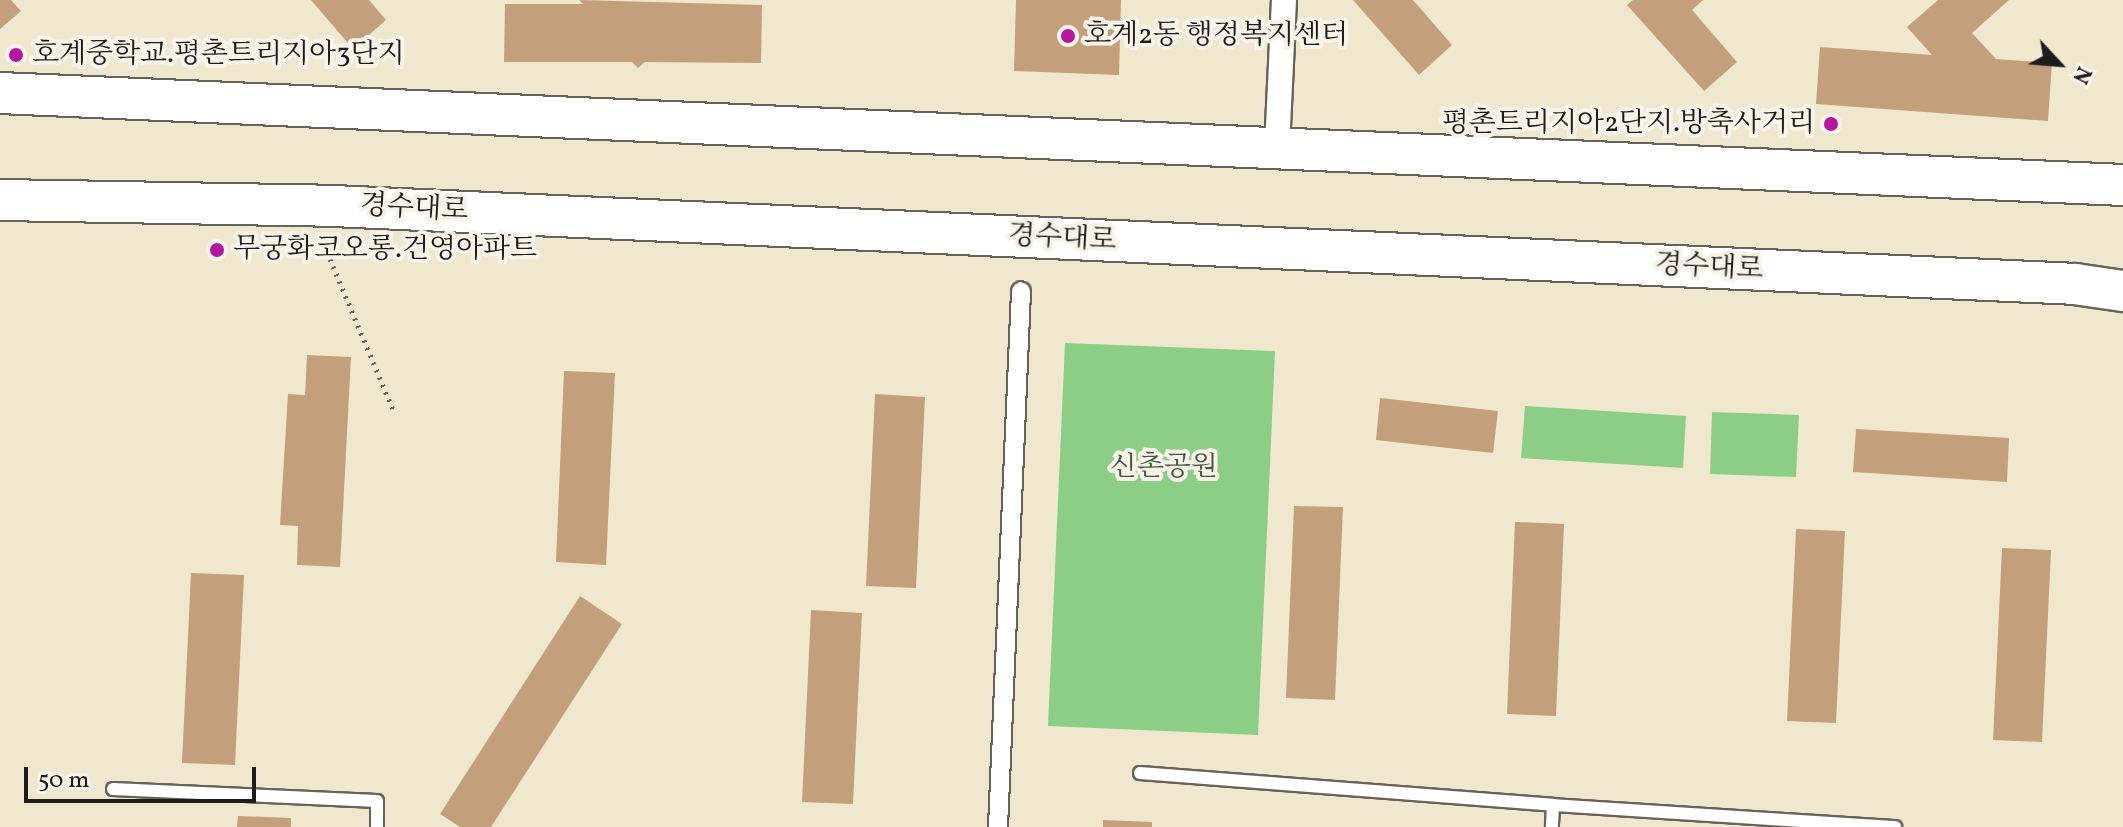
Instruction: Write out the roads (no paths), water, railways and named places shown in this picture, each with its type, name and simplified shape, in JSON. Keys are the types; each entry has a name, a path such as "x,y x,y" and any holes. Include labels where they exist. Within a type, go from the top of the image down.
{"main road":[{"path":"0,93 2123,185"},
{"name":"경수대로","path":"0,200 333,206 2043,283 2123,291"}],"street":[{"path":"1277,148 1284,0"},
{"path":"998,827 1021,291"}],"lane":[{"path":"1140,773 1553,805 1895,827"},
{"path":"113,789 377,801 377,827"},
{"path":"1552,827 1553,805"}],"place":[{"name":"호계2동 행정복지센터","path":"1068,36"},
{"name":"호계중학교.평촌트리지아3단지","path":"16,55"},
{"name":"평촌트리지아2단지.방축사거리","path":"1831,124"},
{"name":"무궁화코오롱.건영아파트","path":"217,250"}],"park label":[{"name":"신촌공원","path":"1164,468"}]}
